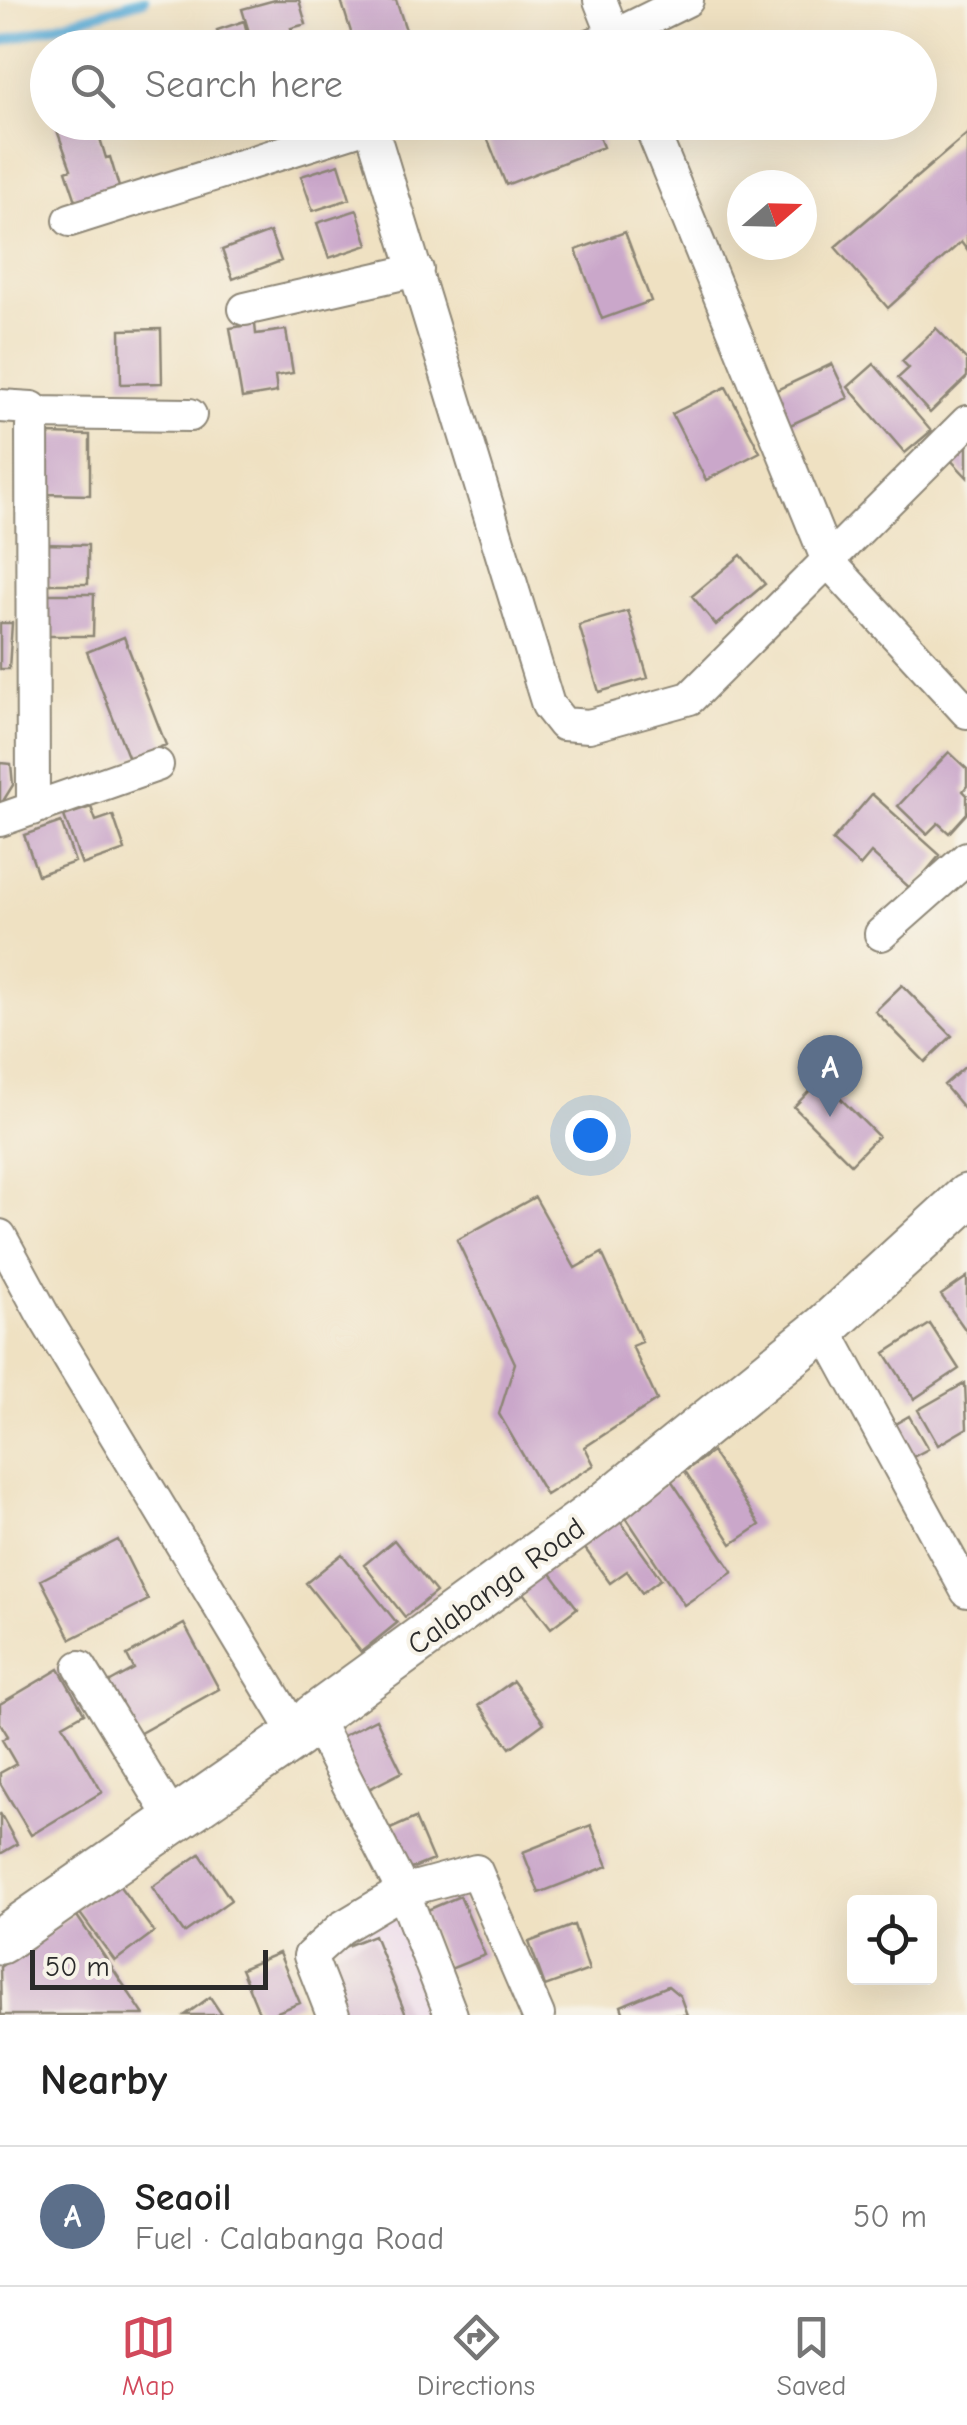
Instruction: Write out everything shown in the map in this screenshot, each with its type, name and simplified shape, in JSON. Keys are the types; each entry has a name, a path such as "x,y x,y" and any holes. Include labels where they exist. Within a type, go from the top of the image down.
{"main road":[{"name":"Calabanga Road","path":"0,1941 306,1726 604,1506 824,1328 967,1197"}],"street":[{"path":"600,0 604,30"},
{"path":"632,30 687,0"},
{"path":"70,220 324,140"},
{"path":"379,140 548,705 563,724 589,726 690,698 967,422"},
{"path":"657,140 828,562 967,712"},
{"path":"245,309 416,270"},
{"path":"34,809 16,409 190,415"},
{"path":"0,820 157,765"},
{"path":"881,934 967,858"},
{"path":"0,1236 42,1314 306,1726 402,1890 451,2015"},
{"path":"824,1328 967,1590"},
{"path":"80,1666 174,1821"},
{"path":"332,2015 310,1956 342,1928 402,1890 476,1872 538,2015"}],"shaded area":[{"path":"394,1911 429,2015 338,2015 337,1939"}],"building":[{"path":"275,0 299,0 306,24 292,30 248,30 242,9"},
{"path":"341,0 396,0 406,30 350,30"},
{"path":"244,21 246,30 217,30"},
{"path":"967,134 967,250 961,242 888,308 835,247"},
{"path":"61,140 100,140 119,187 76,201 66,171 71,169"},
{"path":"488,140 600,140 603,147 506,185"},
{"path":"339,164 350,199 313,211 301,176"},
{"path":"357,210 368,245 329,258 317,223"},
{"path":"270,232 281,261 233,279 222,250"},
{"path":"625,232 651,301 602,319 576,250"},
{"path":"255,324 256,334 286,330 293,373 275,376 277,392 242,398 230,328"},
{"path":"936,328 967,360 967,377 930,413 898,378 909,368 902,361"},
{"path":"161,329 162,383 121,384 120,330"},
{"path":"832,364 848,398 788,426 772,392"},
{"path":"874,364 931,431 905,453 848,387"},
{"path":"726,387 760,452 706,480 672,414"},
{"path":"45,434 90,435 90,495 44,494"},
{"path":"967,438 967,477 948,457"},
{"path":"40,544 88,545 88,584 39,584"},
{"path":"741,555 765,584 716,625 692,596"},
{"path":"45,594 94,594 93,636 45,636"},
{"path":"628,611 648,678 599,692 579,625"},
{"path":"0,623 12,623 9,669 0,669"},
{"path":"124,637 166,745 129,759 87,652"},
{"path":"949,752 967,769 967,786 963,791 967,795 967,813 949,833 938,823 927,834 898,806"},
{"path":"0,763 11,764 13,785 0,806"},
{"path":"872,794 940,855 911,889 871,853 860,866 832,841"},
{"path":"91,807 96,821 113,815 125,850 82,865 64,816"},
{"path":"61,822 75,862 38,875 24,835"},
{"path":"902,985 952,1036 925,1062 875,1011"},
{"path":"967,1065 967,1112 944,1085"},
{"path":"821,1079 878,1136 851,1164 794,1107"},
{"path":"535,1197 575,1268 602,1253 642,1342 632,1346 657,1400 585,1447 594,1465 546,1495 499,1414 515,1363 457,1240"},
{"path":"967,1277 967,1332 941,1295"},
{"path":"930,1324 959,1369 914,1399 885,1353"},
{"path":"965,1383 967,1428 938,1445 918,1410"},
{"path":"909,1416 928,1449 909,1459 890,1427"},
{"path":"712,1452 760,1525 732,1544 685,1471"},
{"path":"671,1480 733,1572 684,1605 623,1513"},
{"path":"617,1517 661,1579 642,1593 627,1571 610,1583 581,1543"},
{"path":"118,1540 148,1600 71,1639 41,1580"},
{"path":"394,1540 436,1592 405,1617 364,1565"},
{"path":"342,1554 397,1623 361,1652 306,1583"},
{"path":"547,1568 577,1608 551,1628 521,1589"},
{"path":"184,1624 219,1689 133,1737 105,1685 134,1669 127,1655"},
{"path":"59,1669 84,1713 63,1725 102,1792 31,1835 0,1783 0,1773 16,1764 2,1740 8,1736 0,1723 0,1704"},
{"path":"513,1681 544,1723 510,1748 479,1705"},
{"path":"376,1719 402,1772 361,1793 335,1740"},
{"path":"0,1813 17,1844 0,1854"},
{"path":"415,1818 433,1860 396,1875 379,1834"},
{"path":"591,1825 608,1866 539,1893 523,1852"},
{"path":"200,1854 231,1900 184,1933 152,1887"},
{"path":"115,1880 154,1932 115,1961 76,1908"},
{"path":"460,1896 485,1955 448,1970 423,1912"},
{"path":"75,1913 144,2015 1,2015 0,1967"},
{"path":"574,1925 589,1970 545,1986 529,1942"},
{"path":"374,1935 406,2015 342,2015 319,1957"},
{"path":"279,1953 300,2003 260,2015 241,1969"},
{"path":"668,1986 680,1996 687,2015 624,2015 621,2006"},
{"path":"210,1997 222,2015 185,2015"}],"waterway":[{"path":"41,30 144,0"},
{"path":"0,42 30,33"}],"place":[{"name":"Seaoil","path":"830,1117"}]}
